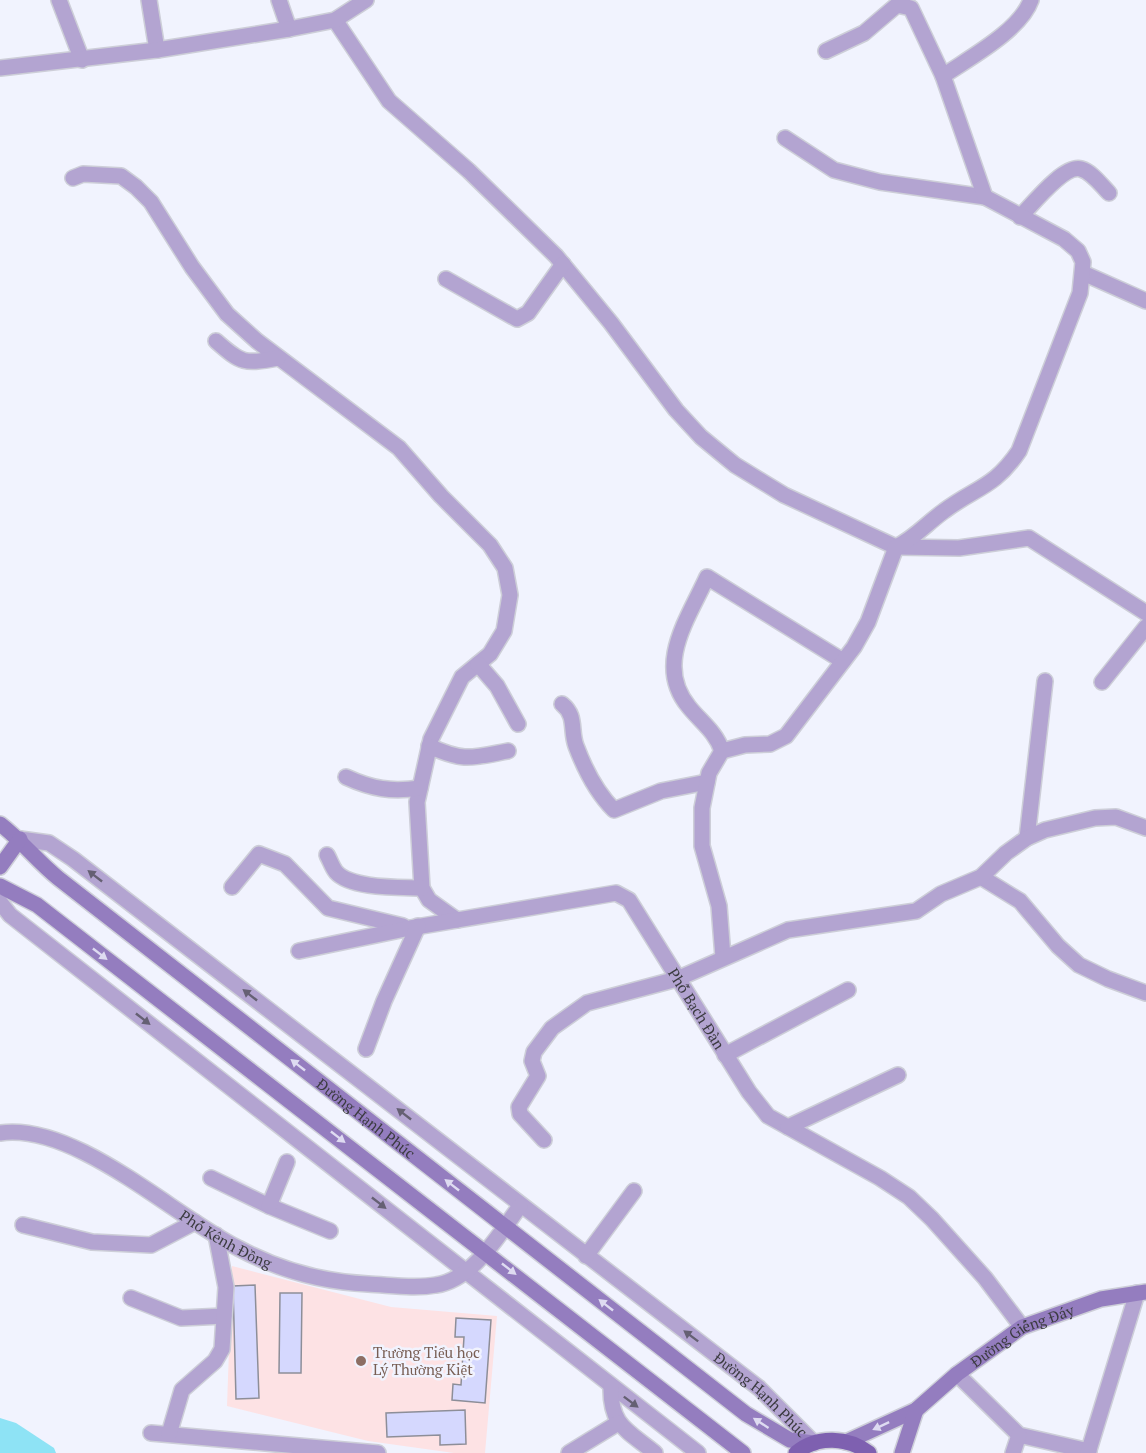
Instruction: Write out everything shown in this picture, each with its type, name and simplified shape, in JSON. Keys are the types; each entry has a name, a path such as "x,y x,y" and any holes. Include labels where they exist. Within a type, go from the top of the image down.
{"main road":[{"name":"Đường Hạnh Phúc","path":"0,824 20,839 36,859 58,878 746,1414 790,1440 814,1443"},
{"path":"0,867 20,839"},
{"path":"0,886 37,905 743,1453"},
{"name":"Đường Giếng Đáy","path":"846,1442 916,1410 957,1374 1022,1328 1101,1299 1141,1293"},
{"path":"902,1453 916,1410"},
{"path":"796,1453 814,1443 846,1442 869,1453"}],"street":[{"path":"59,0 82,60"},
{"path":"149,0 158,50"},
{"path":"279,0 289,29"},
{"path":"0,68 158,50 289,29 335,20 366,0"},
{"path":"943,76 1001,35 1025,12 1031,0"},
{"path":"826,51 864,33 897,5 905,4 911,8 943,76 986,197"},
{"path":"335,20 389,101 469,171 563,264 675,410 717,450 770,487 896,547 958,548 1029,538 1146,614"},
{"path":"723,957 719,906 702,846 701,818 707,782 714,761 722,751 770,744 786,736 843,660 868,622 896,547 911,540 942,512 987,486 1010,465 1019,451 1076,303 1083,273 1083,262 1073,246 986,197 889,184 834,170 785,138"},
{"path":"1020,217 1062,174 1072,169 1080,168 1089,173 1109,193"},
{"path":"73,178 83,174 121,176 136,187 151,202 221,307 278,358 389,440 499,556 509,581 508,615 498,644 462,676 440,717 429,746 417,802 422,888 429,900 457,920"},
{"path":"446,279 518,319 528,313 563,264"},
{"path":"1083,273 1146,301"},
{"path":"216,341 242,361 249,363 278,358"},
{"path":"722,751 714,734 681,696 672,670 676,648 707,577 843,660"},
{"path":"1102,682 1146,627"},
{"path":"478,664 497,686 518,724"},
{"path":"1027,838 1045,681"},
{"path":"562,704 573,716 575,745 593,785 614,810 661,791 707,782"},
{"path":"429,746 451,756 466,759 508,751"},
{"path":"346,777 369,787 393,792 420,788"},
{"path":"544,1140 520,1114 519,1107 538,1076 532,1061 534,1052 552,1028 587,1003 677,979 788,930 916,911 941,894 981,877 1006,853 1027,838 1095,818 1116,817 1146,828"},
{"name":"Đường Hạnh Phúc","path":"20,839 49,843 73,859 520,1206 759,1388 814,1443"},
{"path":"232,887 259,854 285,864 328,908 414,927 366,1049"},
{"path":"327,855 336,872 346,879 366,885 422,888"},
{"path":"981,877 1020,901 1058,946 1079,965 1146,993"},
{"name":"Phố Bạch Đàn","path":"299,951 414,927 616,893 629,900 748,1092 768,1116 880,1178 909,1197 985,1278 1022,1328"},
{"path":"0,903 10,915 698,1453"},
{"path":"725,1055 848,990"},
{"path":"788,1127 898,1075"},
{"name":"Phố Kênh Đồng","path":"0,1133 11,1131 52,1139 83,1152 216,1235 282,1269 337,1283 439,1285 459,1277 485,1251 520,1206"},
{"path":"269,1206 287,1162"},
{"path":"211,1178 269,1206 330,1231"},
{"path":"586,1256 634,1191"},
{"path":"23,1225 92,1242 151,1245 195,1222"},
{"path":"169,1434 182,1390 215,1361 222,1349 226,1287 216,1235"},
{"path":"957,1374 1019,1435 1088,1452 1141,1293"},
{"path":"131,1298 181,1318 225,1316"},
{"path":"610,1386 610,1408 618,1423 655,1453"},
{"path":"569,1453 618,1423"},
{"path":"151,1433 378,1453"},
{"path":"1013,1453 1019,1435"}],"shaded area":[{"name":"Trường Tiểu học Lý Thường Kiệt","path":"232,1266 391,1307 497,1316 485,1453 454,1453 368,1441 227,1406"}],"water":[{"path":"0,1418 16,1423 54,1448 56,1453 0,1453"}],"building":[{"path":"255,1285 259,1398 236,1399 233,1286"},
{"path":"280,1293 302,1293 301,1373 279,1373"},
{"path":"456,1318 491,1320 485,1403 452,1400 453,1384 461,1385 464,1337 455,1337"},
{"path":"465,1410 466,1444 440,1445 440,1435 387,1437 386,1413"}],"place":[{"name":"Trường Tiểu học Lý Thường Kiệt","path":"361,1361"}]}
